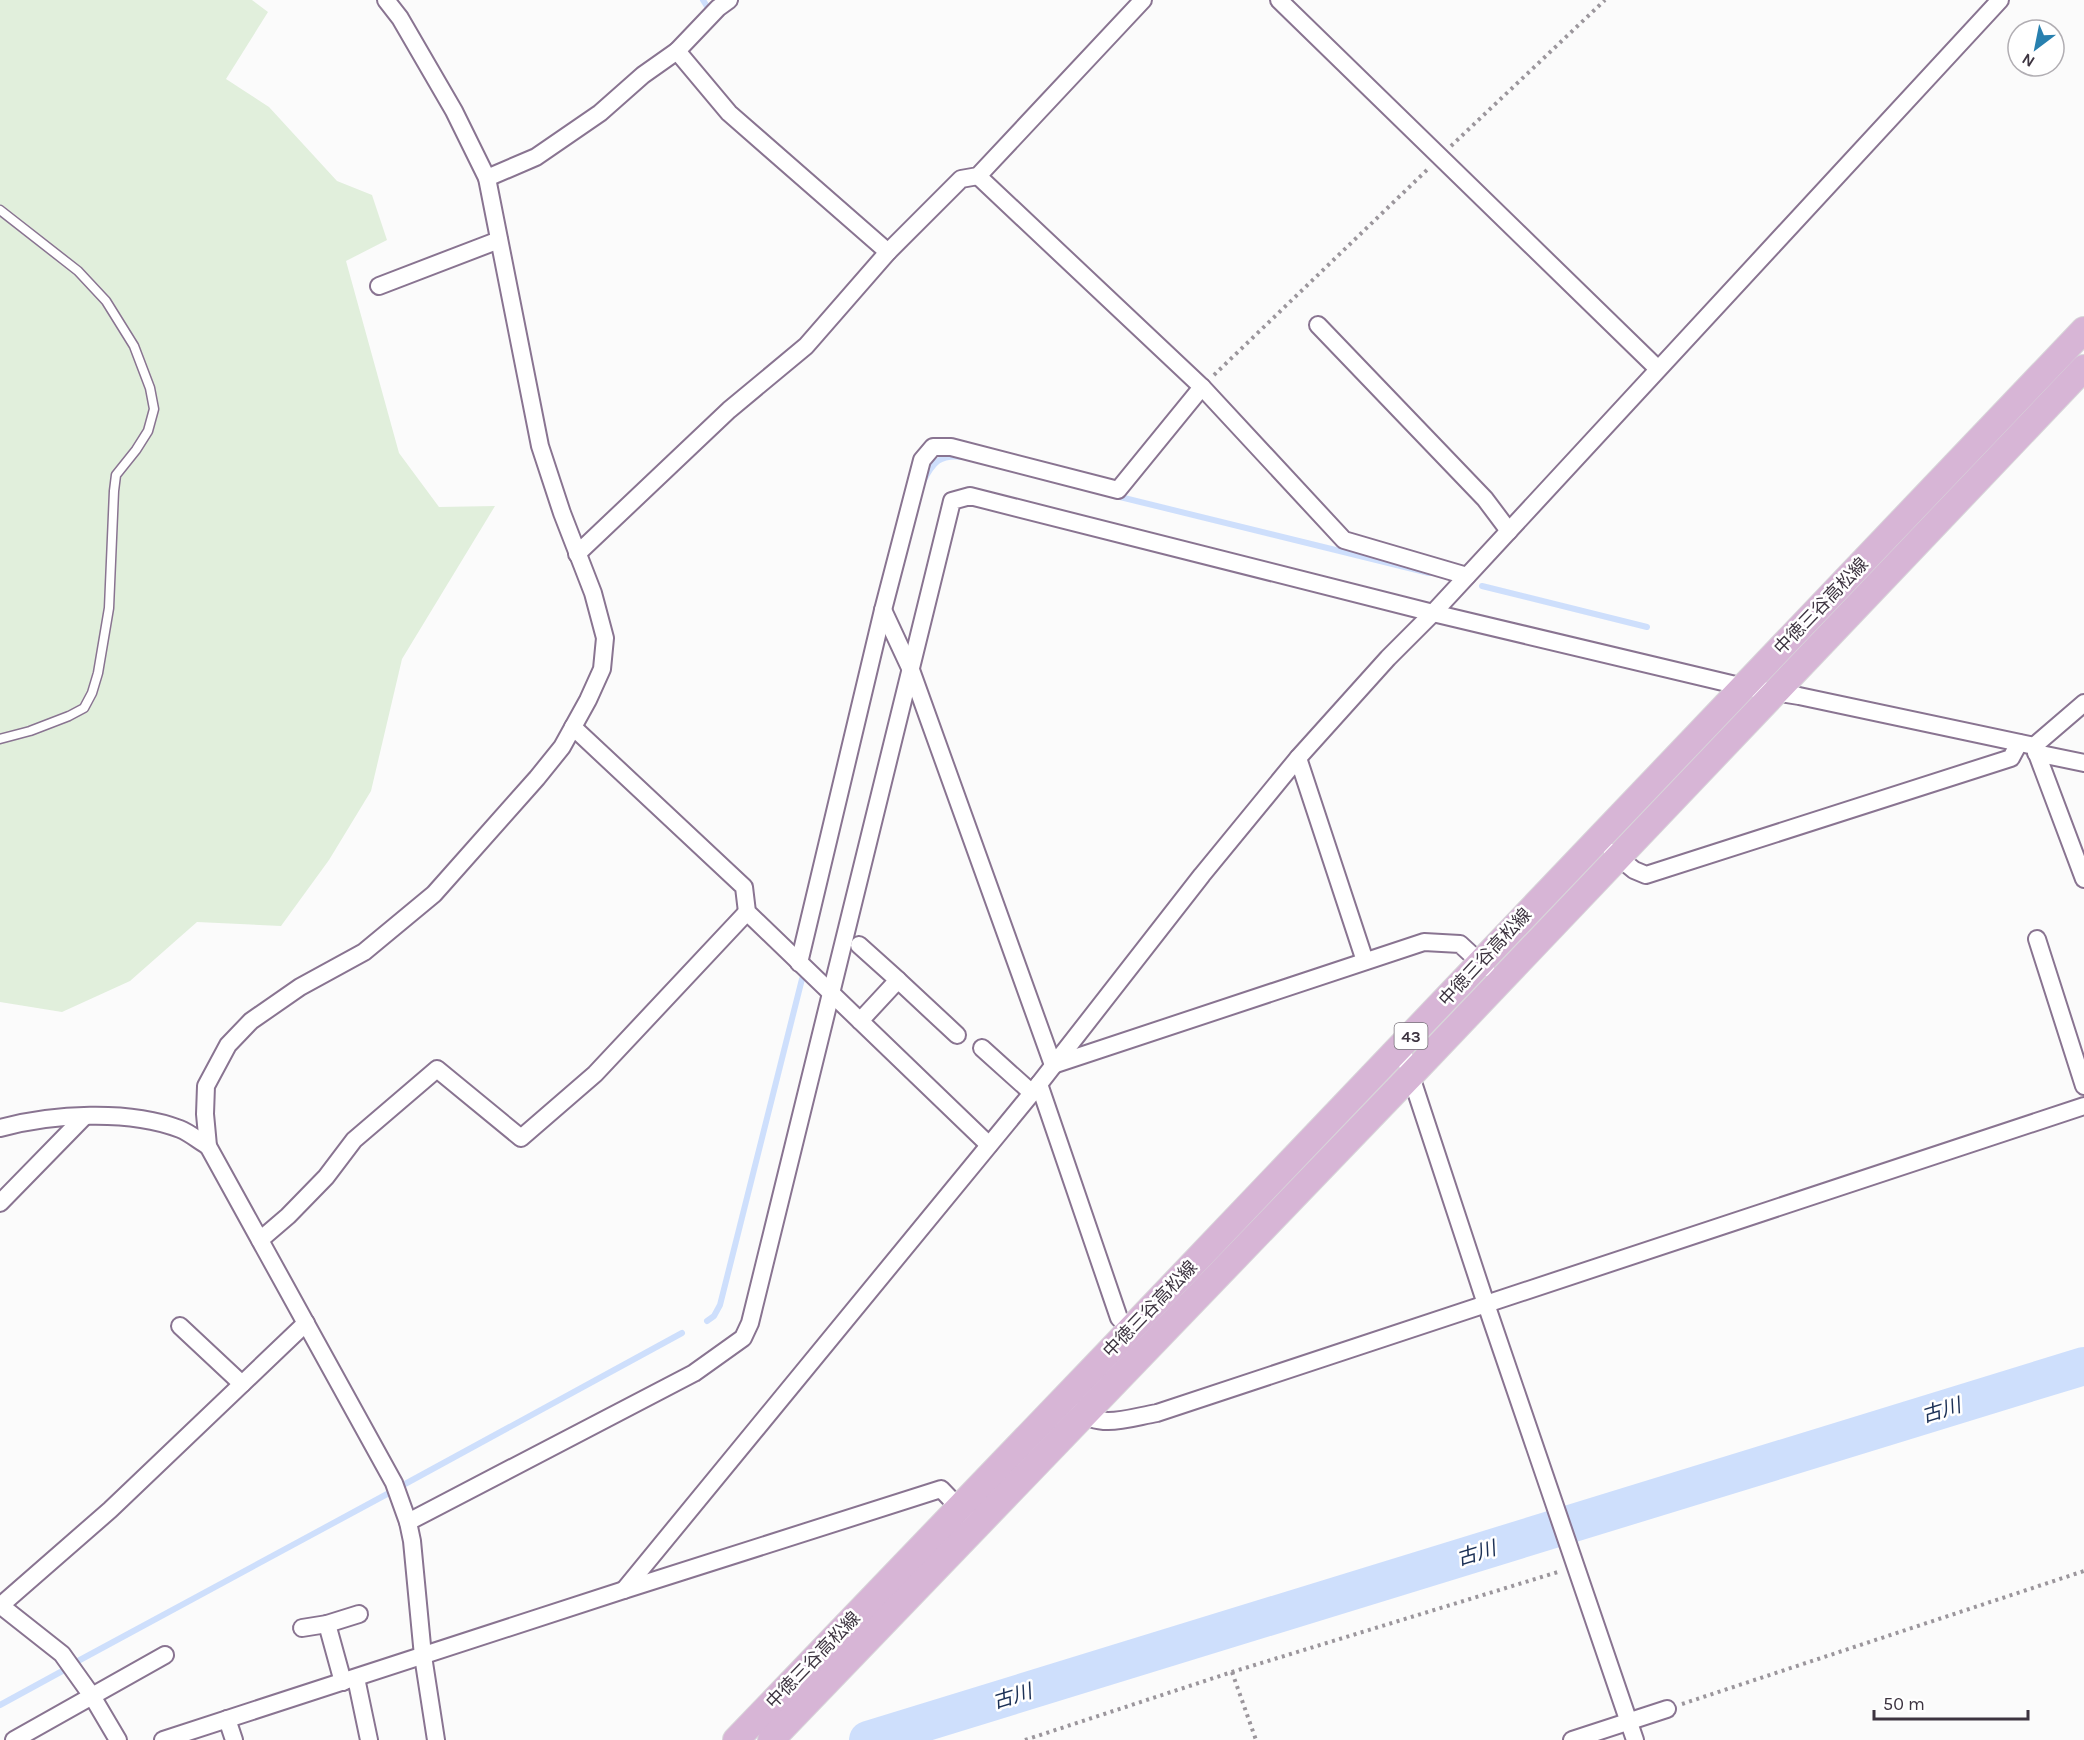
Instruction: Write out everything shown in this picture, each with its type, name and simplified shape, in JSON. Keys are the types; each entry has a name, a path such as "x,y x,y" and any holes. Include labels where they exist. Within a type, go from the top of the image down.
{"main road":[{"name":"中徳三谷高松線","path":"736,1740 2084,330"},
{"name":"中徳三谷高松線","path":"771,1740 1411,1075 2084,368"}],"street":[{"path":"386,0 400,18 454,111 487,178 540,446 577,554 593,593 605,638 602,669 562,747 434,894 364,952 300,987 251,1021 228,1045 206,1086 205,1114 208,1146 394,1483 408,1522 412,1541 423,1656 436,1740"},
{"path":"577,554 729,410 806,346 888,252 961,179 978,176 1143,0"},
{"path":"1279,0 1658,369"},
{"path":"624,1590 1035,1089 1202,875 1298,758 1388,658 1433,613 2000,0"},
{"path":"487,178 536,157 600,113 643,75 677,51 720,3"},
{"path":"677,51 729,113 888,252"},
{"path":"978,176 1202,387 1344,540 1467,576"},
{"path":"379,286 499,240"},
{"path":"1318,325 1485,499 1509,531"},
{"path":"799,963 883,610 922,460 933,447 951,447 1118,490 1202,387"},
{"path":"408,1522 694,1373 743,1338 750,1323 952,501 970,496 1433,613 1744,687 2030,747 2084,763"},
{"path":"883,610 911,669 1053,1065"},
{"path":"1598,839 1618,858 1646,876 2011,758 2030,747 2084,703"},
{"path":"573,727 744,887 747,912 989,1145"},
{"path":"2030,747 2084,879"},
{"path":"1298,758 1365,962"},
{"path":"260,1240 288,1216 326,1177 354,1140 437,1070 521,1138 595,1074 747,912"},
{"path":"2037,939 2084,1086"},
{"path":"1053,1065 1424,942 1460,944 1500,981"},
{"path":"859,945 957,1035"},
{"path":"860,1021 898,980"},
{"path":"1401,1046 1486,1304 1635,1740"},
{"path":"982,1048 1035,1089 1119,1318 1131,1329"},
{"path":"1064,1398 1084,1415 1106,1422 1157,1413 2084,1106"},
{"path":"0,1128 25,1121 55,1117 124,1116 158,1122 182,1130 208,1146"},
{"path":"0,1203 84,1117"},
{"path":"118,1740 92,1696 62,1654 0,1605 110,1510 306,1323"},
{"path":"180,1326 242,1384"},
{"path":"163,1740 941,1489 978,1526"},
{"path":"302,1628 327,1624 359,1614"},
{"path":"327,1624 350,1680 369,1740"},
{"path":"14,1740 165,1655"},
{"path":"1572,1740 1666,1709"},
{"path":"228,1719 234,1740"}],"lane":[{"path":"0,210 78,271 106,301 134,346 150,388 154,410 142,441 116,475 109,608 98,673 92,693 84,708 69,716 30,731 0,739"}],"path":[{"path":"1202,387 1605,0"},
{"path":"1025,1740 1574,1561"},
{"path":"1687,1703 2084,1571"},
{"path":"1232,1672 1256,1740"}],"green space":[{"path":"0,0 252,0 268,12 226,79 269,107 337,181 372,195 387,240 346,261 399,453 439,507 495,506 402,659 371,791 329,860 281,926 197,922 130,981 62,1012 0,1002"}],"waterway":[{"path":"703,0 711,13"},
{"path":"923,482 930,469 938,461 948,457 963,457"},
{"path":"1116,496 1429,573"},
{"path":"1482,586 1647,627"},
{"path":"707,1321 714,1316 720,1305 802,979"},
{"path":"405,1484 682,1333"},
{"name":"古川","path":"868,1740 2084,1366"},
{"path":"78,1661 389,1493"},
{"path":"0,1705 66,1669"}]}
